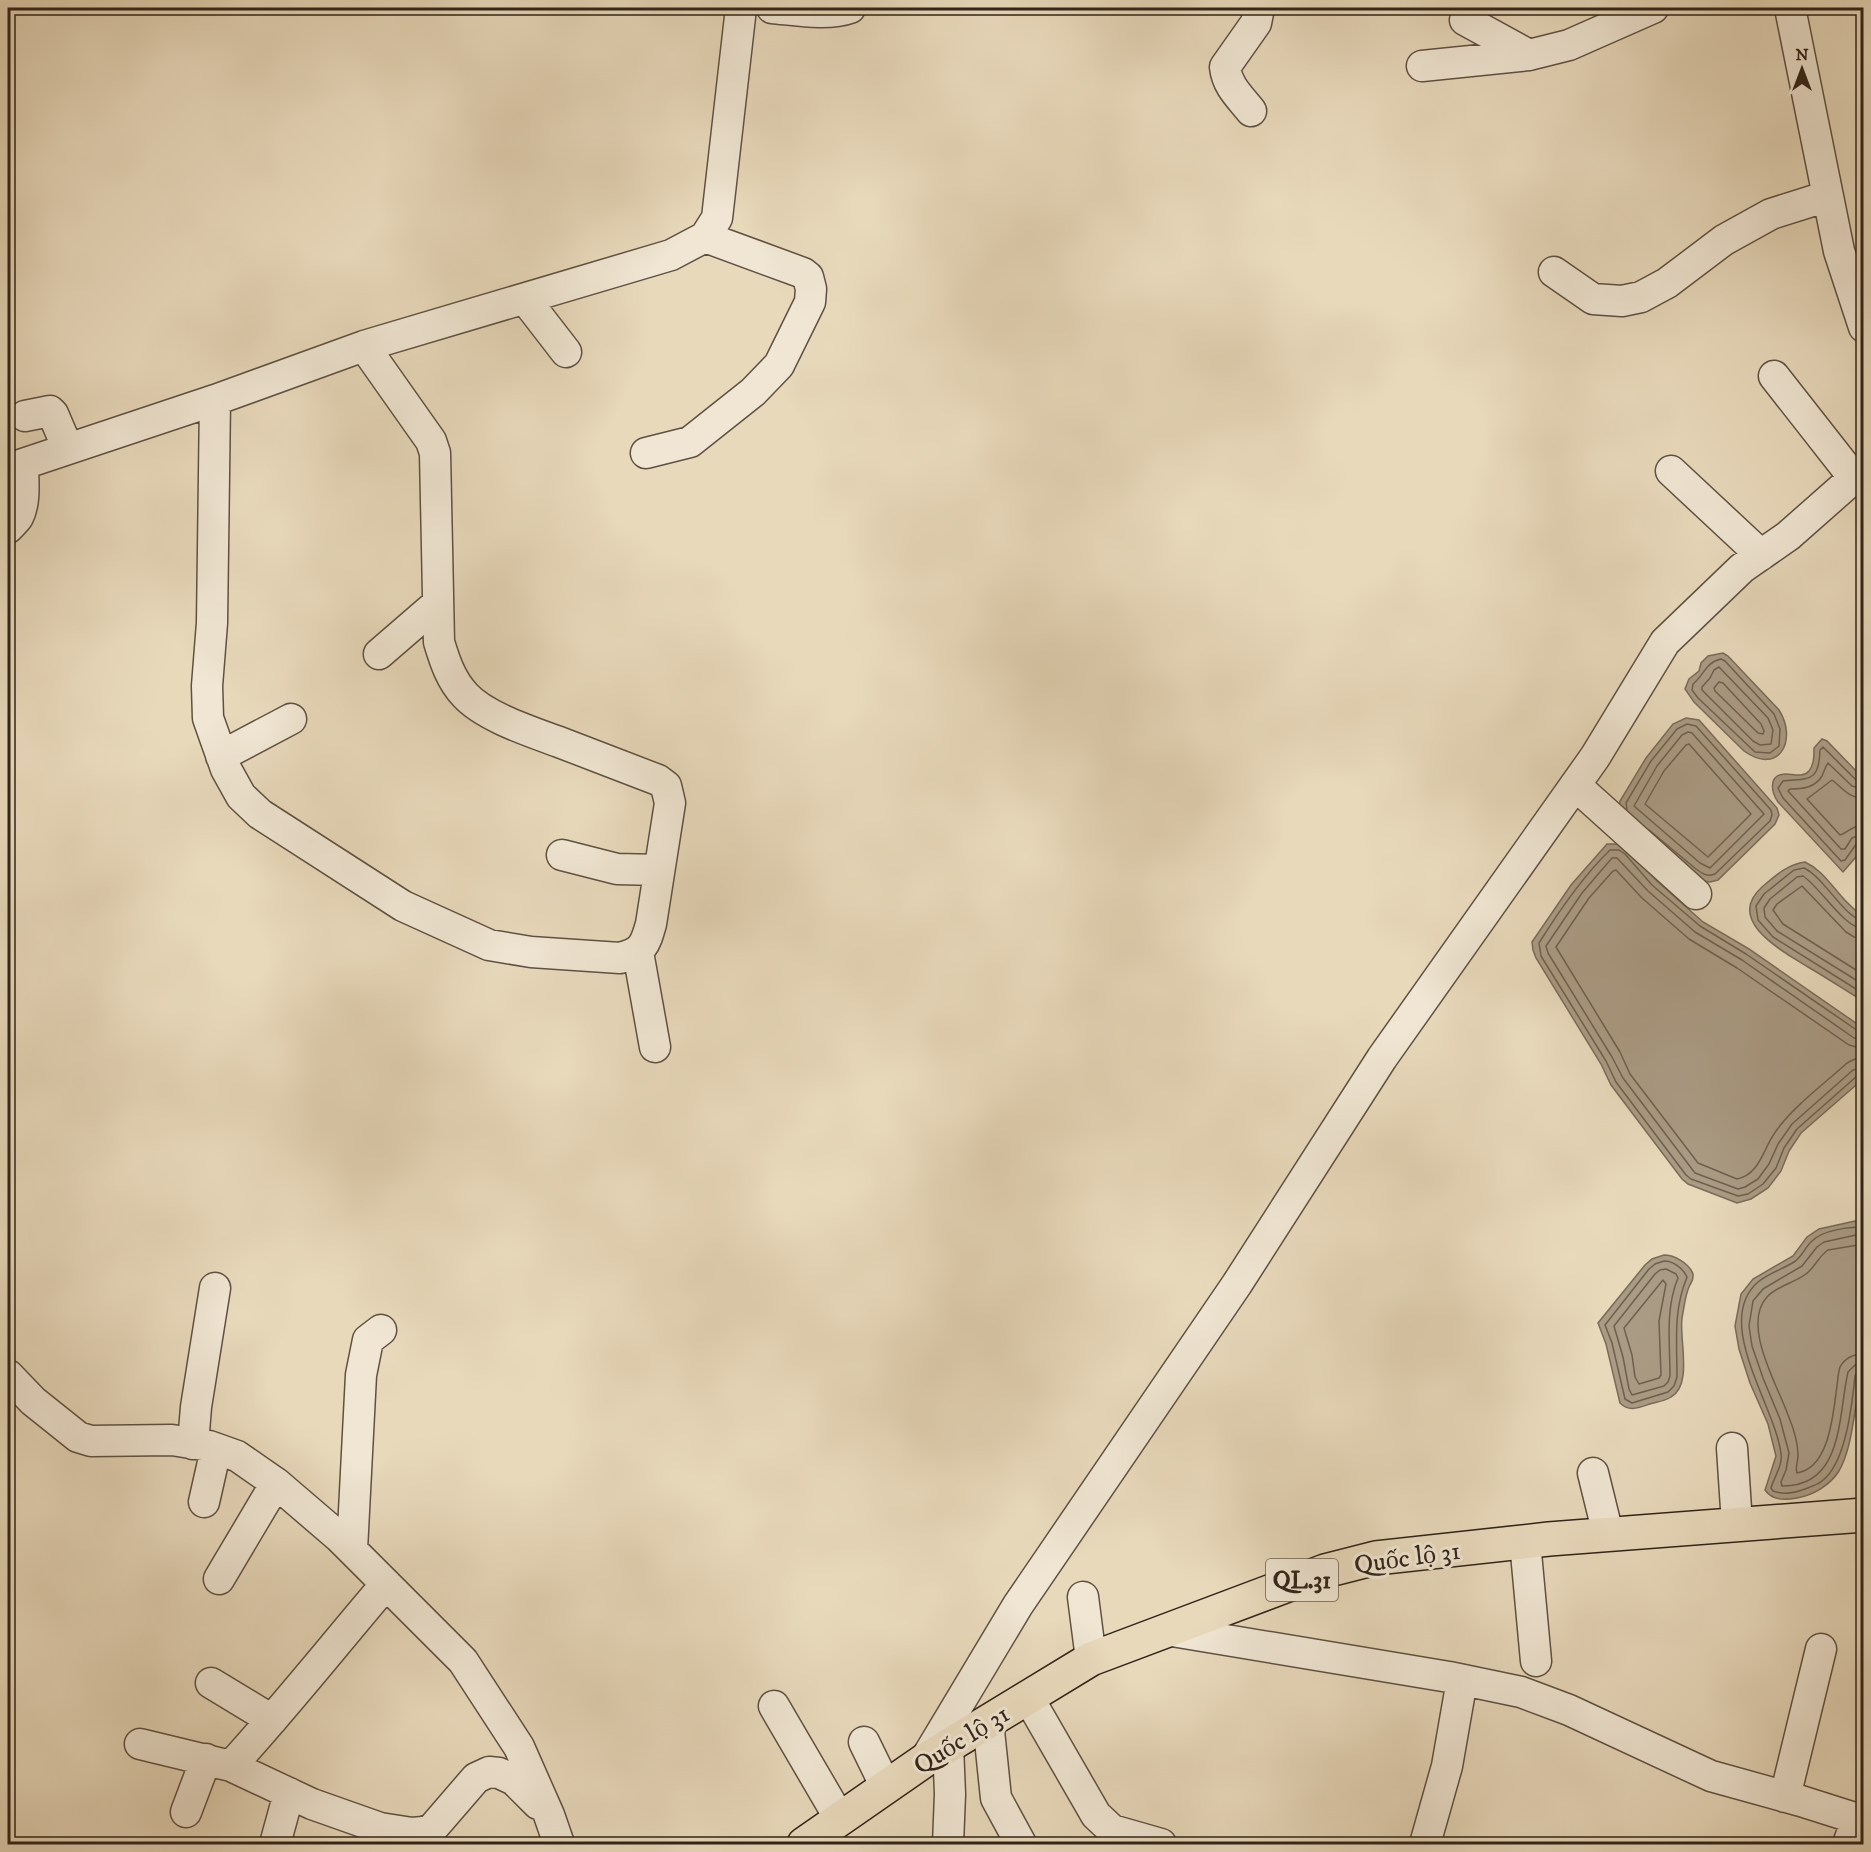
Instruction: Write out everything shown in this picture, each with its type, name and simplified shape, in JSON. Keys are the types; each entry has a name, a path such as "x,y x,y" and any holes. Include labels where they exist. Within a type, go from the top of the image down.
{"highway":[{"name":"Quốc lộ 31","path":"804,1845 937,1753 1091,1659 1325,1571 1376,1558 1550,1539 1863,1515"}],"street":[{"path":"8,528 18,517 23,492 15,466 215,400 364,346 671,255 705,237 717,218 741,8"},
{"path":"772,8 810,12 850,8"},
{"path":"1251,111 1234,91 1226,77 1225,67 1256,23 1259,8"},
{"path":"1790,8 1839,251 1863,327"},
{"path":"1422,66 1529,55 1569,45 1642,10"},
{"path":"1465,20 1529,55"},
{"path":"1554,272 1593,299 1622,301 1641,297 1667,284 1724,240 1771,214 1828,196"},
{"path":"646,453 690,442 753,392 779,365 810,302 811,289 808,277 802,273 705,237"},
{"path":"525,299 566,352"},
{"path":"215,400 212,623 207,686 208,718 225,769 241,795 260,814 403,906 489,945 531,952 620,958 638,952 645,943 651,924 670,803 666,786 658,780 519,727 467,698 455,684 446,666 439,642 435,453 430,441 364,346"},
{"path":"948,1845 950,1794 937,1753 1018,1605 1237,1284 1382,1058 1595,757 1665,642 1742,568 1788,536 1859,474 1774,376"},
{"path":"25,416 50,411 54,414 68,449"},
{"path":"1671,471 1761,555"},
{"path":"379,654 438,603"},
{"path":"221,756 291,719"},
{"path":"1575,785 1696,894"},
{"path":"562,855 617,869 659,870"},
{"path":"638,952 655,1047"},
{"path":"204,1502 205,1446 196,1407 215,1288"},
{"path":"352,1550 361,1375 368,1340 381,1330"},
{"path":"8,1375 33,1401 78,1437 91,1441 172,1440 205,1446 237,1456 276,1483 352,1550 463,1660 519,1747 549,1815 559,1845"},
{"path":"1732,1448 1737,1524"},
{"path":"1593,1473 1608,1534"},
{"path":"219,1579 276,1483"},
{"path":"1525,1542 1536,1661"},
{"path":"186,1812 218,1762 272,1720 386,1584"},
{"path":"1083,1597 1091,1659"},
{"path":"1166,1630 1521,1692 1569,1710 1711,1776 1785,1797 1856,1828"},
{"path":"1785,1797 1821,1649"},
{"path":"1425,1845 1447,1766 1462,1680"},
{"path":"211,1683 272,1720"},
{"path":"1028,1697 1096,1815 1112,1830 1161,1845"},
{"path":"774,1706 840,1819"},
{"path":"988,1722 996,1798 1021,1845"},
{"path":"140,1743 218,1762 312,1804 380,1828 411,1833 423,1832 432,1828 476,1778 489,1772 500,1773 514,1780 549,1815"},
{"path":"864,1743 886,1787"},
{"path":"275,1845 289,1793"}],"water":[{"path":"1723,653 1779,710 1784,721 1786,743 1775,757 1756,758 1744,751 1694,702 1685,689 1689,679 1699,671 1701,663 1708,656"},
{"path":"1686,718 1699,720 1777,808 1779,815 1775,824 1718,880 1710,882 1702,881 1619,807 1620,801 1646,758 1673,724"},
{"path":"1822,739 1827,741 1861,776 1863,774 1863,841 1856,857 1843,872 1778,802 1773,789 1774,780 1780,775 1801,775 1809,771 1813,763 1814,748"},
{"path":"1607,844 1621,844 1628,849 1657,881 1703,922 1749,949 1863,1028 1863,1079 1801,1133 1789,1151 1781,1171 1768,1188 1751,1199 1737,1203 1688,1184 1682,1179 1611,1085 1601,1064 1536,958 1532,942 1571,885"},
{"path":"1805,862 1821,873 1863,918 1863,1001 1785,953 1762,934 1754,923 1750,912 1752,900 1762,887 1787,868"},
{"path":"1863,1221 1863,1320 1858,1394 1847,1452 1839,1471 1821,1489 1797,1498 1775,1498 1765,1490 1776,1456 1768,1424 1750,1383 1739,1349 1735,1326 1741,1294 1753,1279 1793,1256 1807,1237 1819,1229"},
{"path":"1664,1255 1681,1260 1693,1274 1686,1294 1682,1318 1684,1361 1682,1383 1678,1391 1669,1398 1638,1408 1630,1408 1620,1403 1606,1344 1598,1323 1645,1265 1652,1259"}]}
